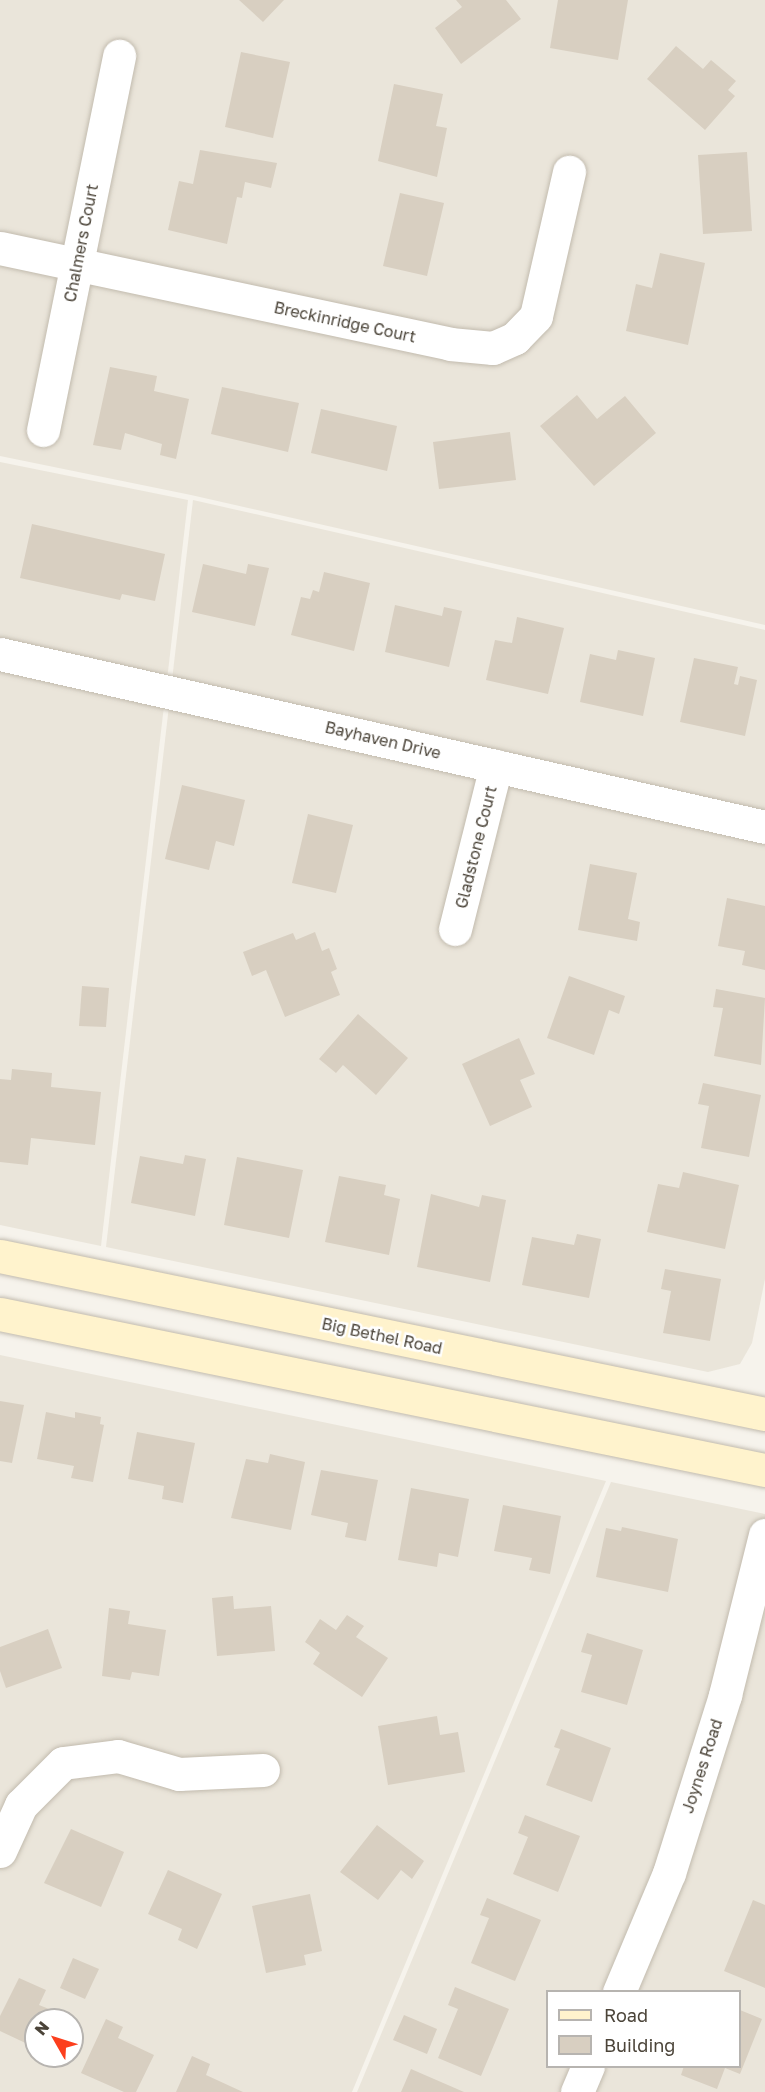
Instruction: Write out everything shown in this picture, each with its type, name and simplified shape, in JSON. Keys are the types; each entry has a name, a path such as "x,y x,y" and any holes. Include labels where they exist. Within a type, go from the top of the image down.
{"main road":[{"name":"Big Bethel Road","path":"0,1256 765,1414"},
{"path":"0,1314 765,1470"}],"street":[{"name":"Chalmers Court","path":"44,430 119,56"},
{"name":"Breckinridge Court","path":"0,248 450,344 493,348 515,338 536,316 569,172"},
{"name":"Bayhaven Drive","path":"0,654 765,827"},
{"name":"Gladstone Court","path":"455,929 496,766"},
{"name":"Joynes Road","path":"620,1990 672,1862 725,1695 765,1534"},
{"path":"0,1851 21,1805 63,1763 118,1756 179,1774 264,1770"},
{"path":"577,2092 588,2068"}],"shaded area":[{"path":"0,0 765,0 765,625 191,495 0,456"},
{"path":"0,462 188,500 101,1246 0,1225"},
{"path":"193,500 765,630 765,1279 752,1343 740,1364 708,1372 106,1247"},
{"path":"0,1355 606,1481 352,2092 0,2092"},
{"path":"611,1482 765,1514 765,2092 357,2092"}],"building":[{"path":"239,0 284,0 263,22"},
{"path":"456,0 506,0 521,19 461,64 435,28 462,7"},
{"path":"558,0 628,0 618,60 550,48"},
{"path":"676,46 703,69 711,60 736,81 728,90 735,96 705,130 647,79"},
{"path":"241,52 290,62 273,138 225,127"},
{"path":"394,84 443,94 436,126 447,128 437,177 378,161"},
{"path":"200,150 277,163 271,188 245,182 242,198 237,197 227,244 168,230 179,181 193,184"},
{"path":"747,152 752,231 703,234 698,155"},
{"path":"400,193 444,203 427,276 383,266"},
{"path":"660,253 705,263 688,345 626,331 636,284 652,288"},
{"path":"110,367 157,376 154,391 189,399 176,459 160,455 162,444 125,433 121,450 93,445"},
{"path":"222,387 299,403 288,452 211,434"},
{"path":"577,395 597,419 625,396 656,433 594,486 540,426"},
{"path":"321,409 397,426 387,471 311,453"},
{"path":"510,432 516,480 439,489 433,442"},
{"path":"32,524 165,554 155,601 122,594 120,600 20,578"},
{"path":"203,564 246,574 248,564 269,568 255,626 192,612"},
{"path":"324,572 370,583 354,651 291,635 301,597 310,599 313,590 319,592"},
{"path":"395,605 442,616 444,607 462,611 449,667 385,652"},
{"path":"517,617 564,628 548,694 486,680 495,640 512,643"},
{"path":"618,650 655,658 643,716 580,702 590,654 616,660"},
{"path":"694,658 738,667 734,684 738,685 740,676 757,680 745,736 680,722"},
{"path":"182,785 245,800 234,846 216,841 209,870 165,859"},
{"path":"308,814 353,825 336,893 292,883"},
{"path":"590,864 637,873 628,919 640,922 637,941 578,930"},
{"path":"727,898 765,906 765,970 742,965 745,951 718,946"},
{"path":"315,932 322,951 329,948 337,969 331,972 340,995 285,1017 266,970 252,976 243,952 293,933 296,940"},
{"path":"569,976 625,996 619,1014 609,1010 594,1055 547,1038"},
{"path":"82,986 109,988 106,1027 79,1026"},
{"path":"716,989 765,998 761,1065 714,1056 723,1008 713,1007"},
{"path":"358,1014 408,1058 376,1095 343,1065 336,1073 319,1059"},
{"path":"519,1038 535,1074 520,1080 532,1107 490,1126 462,1064"},
{"path":"12,1069 52,1073 51,1087 101,1092 95,1145 31,1138 28,1165 0,1162 0,1079 11,1080"},
{"path":"703,1083 761,1095 749,1157 701,1148 709,1106 698,1104"},
{"path":"185,1155 206,1159 195,1216 131,1203 140,1156 183,1164"},
{"path":"237,1157 303,1170 289,1238 224,1225"},
{"path":"683,1172 739,1185 725,1249 647,1232 658,1184 679,1188"},
{"path":"339,1176 386,1185 384,1195 400,1199 389,1255 325,1242"},
{"path":"431,1194 479,1207 482,1195 506,1200 490,1282 417,1267"},
{"path":"577,1234 601,1239 589,1298 522,1285 532,1237 574,1245"},
{"path":"665,1269 721,1279 710,1341 663,1333 671,1291 661,1289"},
{"path":"0,1401 24,1405 12,1463 0,1461"},
{"path":"46,1412 75,1418 75,1412 101,1417 100,1424 104,1425 93,1482 71,1478 74,1466 37,1459"},
{"path":"137,1432 195,1443 183,1503 162,1499 164,1486 128,1479"},
{"path":"270,1454 305,1462 291,1530 231,1518 246,1459 268,1463"},
{"path":"321,1470 378,1480 366,1541 345,1537 348,1523 311,1515"},
{"path":"411,1488 469,1499 458,1557 439,1553 437,1567 398,1560"},
{"path":"503,1505 561,1516 550,1574 529,1570 532,1558 494,1551"},
{"path":"622,1527 678,1539 668,1592 596,1577 606,1528 621,1531"},
{"path":"233,1596 234,1609 271,1606 275,1651 217,1656 212,1598"},
{"path":"109,1608 130,1611 128,1624 166,1630 159,1676 132,1672 130,1680 102,1676"},
{"path":"347,1615 364,1626 356,1637 388,1658 362,1697 313,1664 320,1653 305,1642 320,1619 336,1630"},
{"path":"48,1629 62,1668 6,1688 0,1671 0,1647"},
{"path":"587,1633 643,1650 627,1705 581,1692 592,1655 581,1652"},
{"path":"437,1716 440,1735 458,1732 465,1772 388,1785 378,1726"},
{"path":"561,1729 611,1748 592,1802 546,1785 560,1749 554,1747"},
{"path":"525,1815 580,1836 558,1892 513,1874 528,1837 518,1833"},
{"path":"377,1825 424,1861 412,1879 401,1870 378,1900 340,1872"},
{"path":"71,1829 124,1852 101,1907 44,1883"},
{"path":"168,1870 222,1894 197,1949 178,1940 182,1929 148,1914"},
{"path":"310,1894 322,1951 304,1955 306,1965 266,1973 252,1906"},
{"path":"487,1898 541,1920 515,1981 471,1963 489,1918 480,1915"},
{"path":"753,1900 765,1905 765,1988 724,1971"},
{"path":"73,1958 99,1969 85,1999 60,1988"},
{"path":"19,1978 46,1990 39,2005 46,2008 24,2008 24,2042 0,2031 0,2016"},
{"path":"455,1987 509,2009 481,2076 438,2058 458,2009 448,2005"},
{"path":"741,2010 762,2019 740,2074 725,2068 741,2068"},
{"path":"404,2015 437,2029 427,2054 393,2040"},
{"path":"106,2019 123,2027 118,2038 154,2055 136,2092 124,2092 81,2073"},
{"path":"192,2056 210,2064 206,2075 243,2092 176,2092"},
{"path":"683,2068 725,2068 717,2089 681,2075"},
{"path":"411,2069 464,2092 401,2092"}]}
